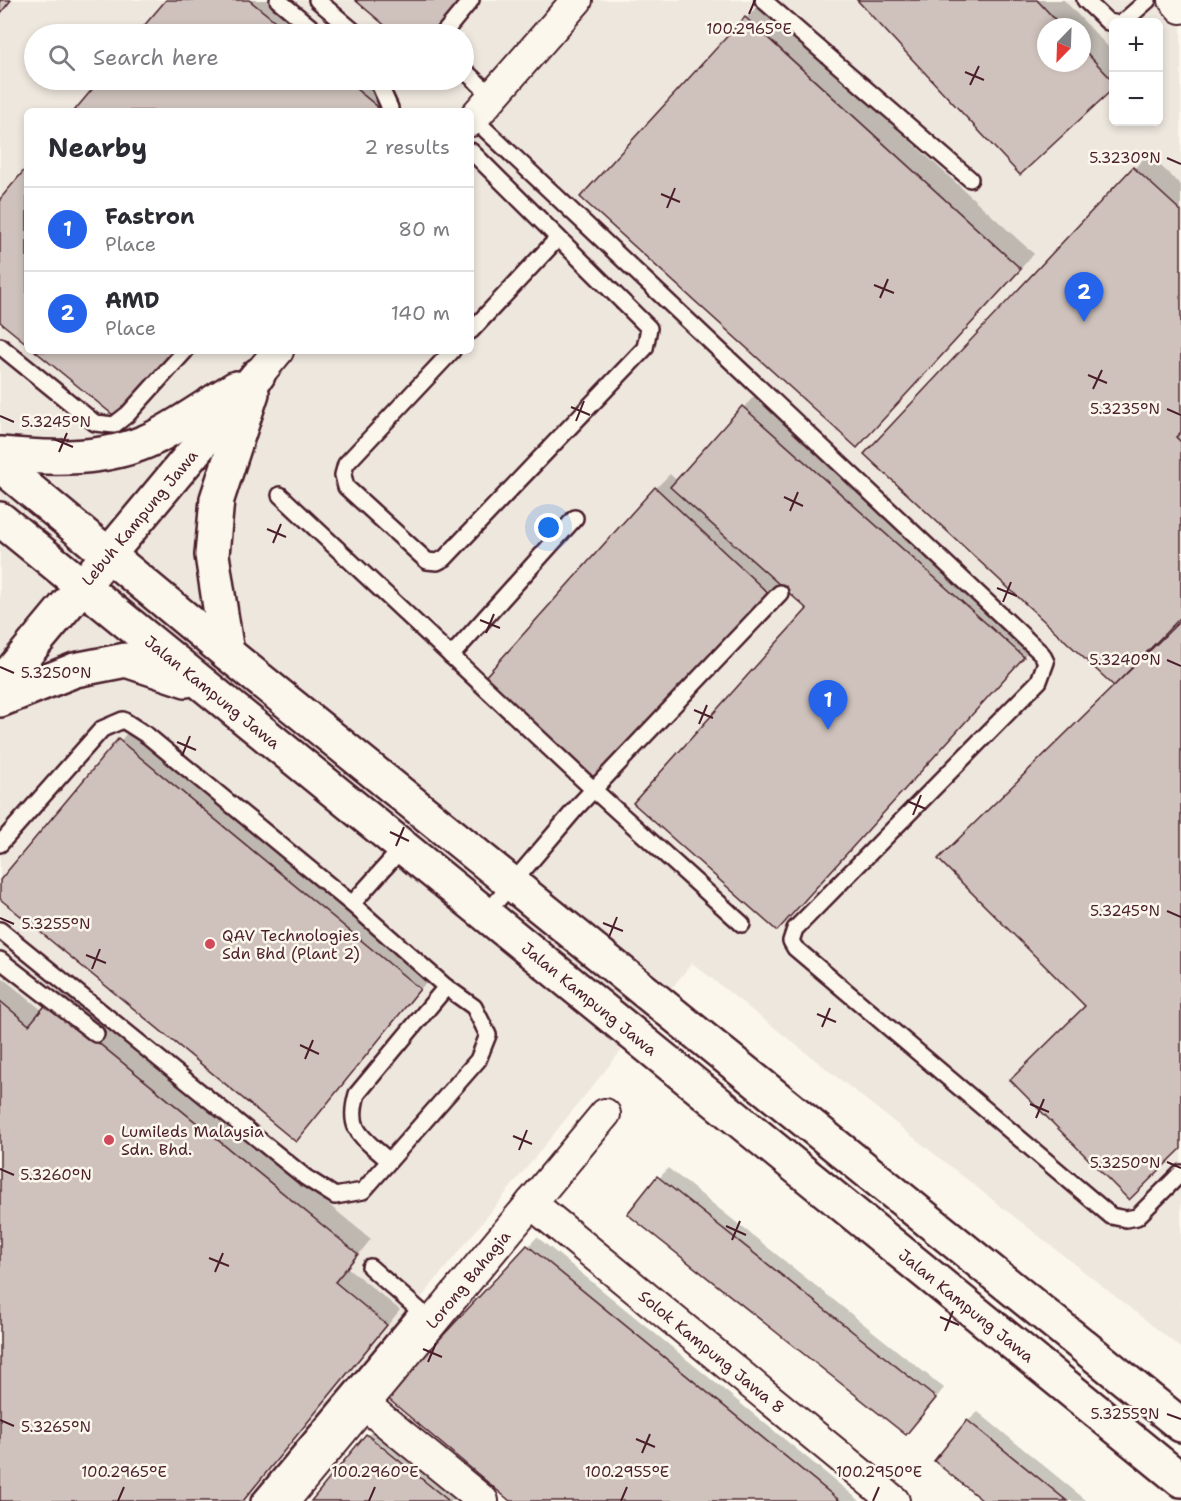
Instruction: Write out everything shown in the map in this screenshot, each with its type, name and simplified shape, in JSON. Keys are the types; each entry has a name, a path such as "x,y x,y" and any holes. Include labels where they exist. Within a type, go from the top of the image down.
{"street":[{"path":"479,112 577,0"},
{"path":"1174,0 1181,8"},
{"path":"0,454 35,457 99,455 152,438 268,363"},
{"path":"227,653 212,555 217,499 268,363"},
{"name":"Lebuh Kampung Jawa","path":"0,685 268,363"},
{"path":"0,465 227,653 1181,1425"},
{"name":"Jalan Kampung Jawa","path":"0,519 1181,1480"},
{"path":"0,700 75,670 126,660 208,688"},
{"name":"Lorong Bahagia","path":"284,1501 605,1114"},
{"name":"Solok Kampung Jawa 8","path":"531,1203 894,1501"},
{"path":"364,1404 483,1501"}],"lane":[{"path":"278,0 307,24"},
{"path":"317,0 345,24"},
{"path":"451,24 471,0"},
{"path":"763,0 970,179"},
{"path":"1085,0 1109,22"},
{"path":"1128,18 1148,0"},
{"path":"382,90 390,108"},
{"path":"471,90 479,112 1042,654 1046,662 1039,681 795,929 791,941 795,948 1111,1216 1126,1219 1137,1217 1181,1173"},
{"path":"449,354 346,464 343,475 346,487 427,561 437,562 445,558 645,348 649,328 474,154"},
{"path":"474,327 558,238"},
{"path":"0,346 95,423 114,425 128,414 181,354"},
{"path":"280,495 594,790 742,924"},
{"path":"451,656 575,518"},
{"path":"486,914 594,790 780,593"},
{"path":"0,844 102,729 123,720 148,736 352,904 446,987 474,1007 488,1035 478,1060 363,1191 335,1196 305,1177 0,930"},
{"path":"352,904 400,844 422,811"},
{"path":"0,960 96,1034"},
{"path":"389,1161 358,1133 351,1115 357,1094 446,987"},
{"path":"260,1501 419,1310 370,1267"}],"shaded area":[{"path":"0,0 1181,0 1181,1348 692,963 257,1501 0,1501"}],"building":[{"path":"0,0 11,0 0,14"},
{"path":"166,0 249,0 279,24 146,24"},
{"path":"355,0 463,0 443,24 383,24"},
{"path":"857,0 1037,0 1054,18 1037,18 1037,72 1091,72 1091,58 1109,77 1109,93 1020,175"},
{"path":"745,17 1021,269 857,448 580,197"},
{"path":"92,90 357,90 378,107 377,108 77,108"},
{"path":"1133,167 1181,211 1181,432 1176,437 1181,442 1181,617 1114,686 864,454"},
{"path":"24,171 24,342 0,322 0,199"},
{"path":"39,354 172,354 118,419"},
{"path":"742,406 1024,657 777,931 633,803 807,609 670,487"},
{"path":"655,487 769,594 595,779 485,677"},
{"path":"1181,620 1181,1149 1129,1200 1010,1080 1085,1006 938,859"},
{"name":"QAV Technologies Sdn Bhd (Plant 2)","path":"118,739 420,989 296,1142 0,899 0,880"},
{"name":"Lumileds Malaysia Sdn. Bhd.","path":"0,1001 29,1025 48,1002 358,1254 335,1282 387,1325 243,1501 0,1501"},
{"path":"657,1176 936,1398 906,1435 627,1214"},
{"path":"527,1245 840,1501 510,1501 386,1397"},
{"path":"967,1420 1067,1501 983,1501 934,1461"},
{"path":"366,1434 449,1501 311,1501"}],"place":[{"name":"AMD","path":"1084,322"},
{"name":"Fastron","path":"828,730"},
{"name":"QAV Technologies Sdn Bhd (Plant 2)","path":"210,944"},
{"name":"Lumileds Malaysia Sdn. Bhd.","path":"109,1140"}]}
